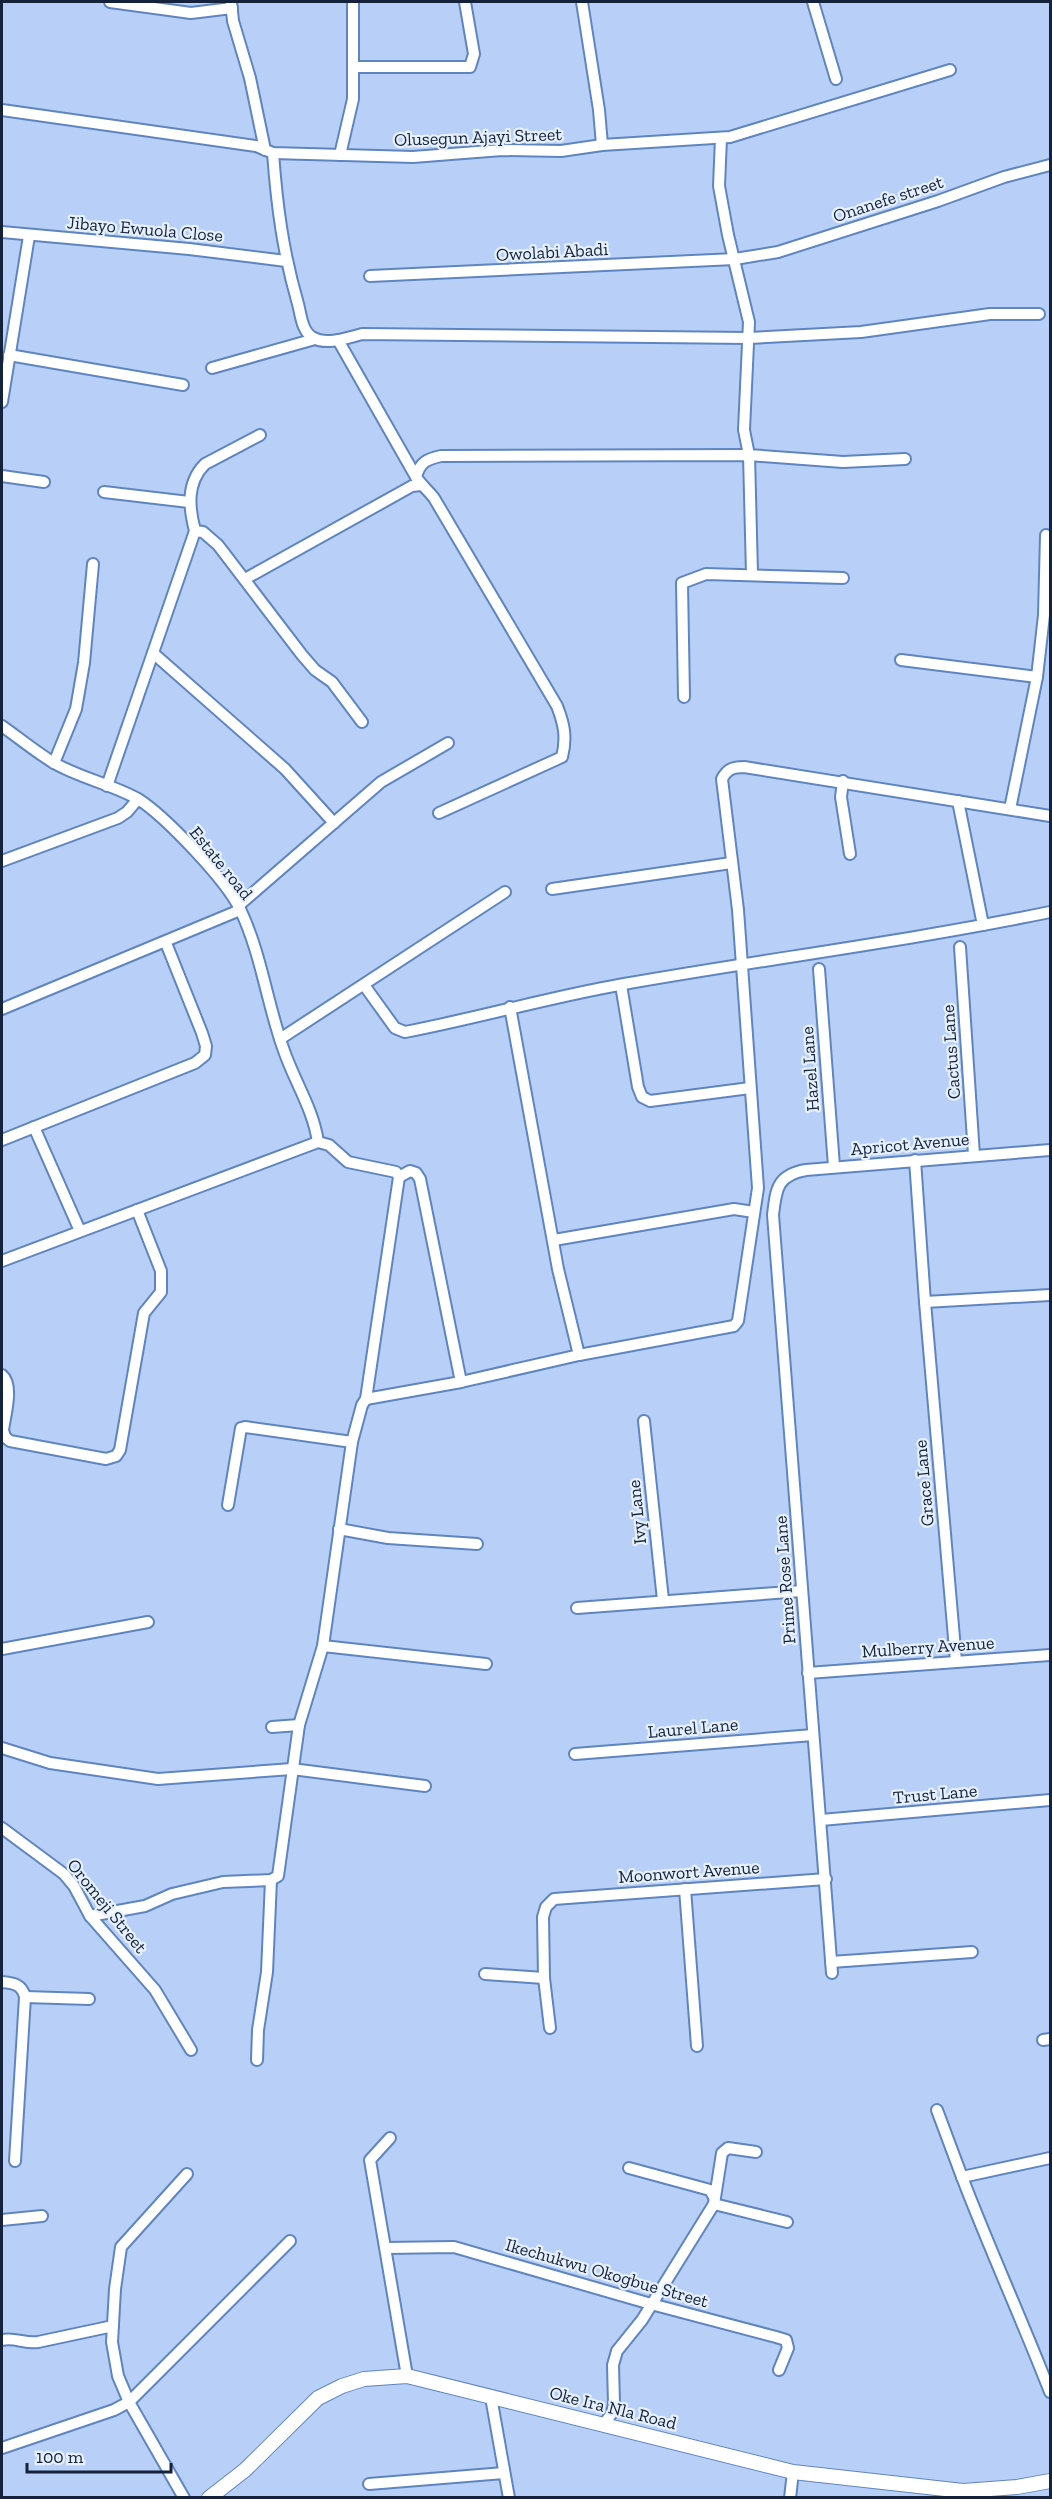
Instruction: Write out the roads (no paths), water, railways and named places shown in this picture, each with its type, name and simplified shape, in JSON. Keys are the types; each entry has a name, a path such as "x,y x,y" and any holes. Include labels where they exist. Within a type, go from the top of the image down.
{"street":[{"path":"110,2 191,13 231,5 269,152 286,261 305,328 315,339"},
{"path":"340,155 353,99 353,2"},
{"path":"353,67 470,67 474,54 465,2"},
{"path":"582,2 599,110 602,145"},
{"path":"813,2 836,79"},
{"name":"Olusegun Ajayi Street","path":"2,110 256,146 269,152 429,157 502,150 561,151 602,145 721,138 745,134 950,70"},
{"path":"721,138 719,186 749,322 744,430 749,455 752,574"},
{"name":"Onanefe street","path":"735,259 778,252 938,201 1004,177 1050,165"},
{"name":"Jibayo Ewuola Close","path":"2,232 189,249 286,261"},
{"path":"2,402 29,236"},
{"name":"Owolabi Abadi","path":"370,276 735,259"},
{"path":"212,368 315,339 339,340 362,334 749,338 861,332 990,314 1040,314"},
{"path":"339,340 419,481 434,498 556,706 565,728 562,757 439,813"},
{"path":"9,355 183,385"},
{"path":"107,786 195,531 189,502 198,471 205,464 260,435"},
{"path":"419,481 419,465 427,459 441,456 749,455 843,462 905,459"},
{"path":"2,476 44,482"},
{"path":"245,579 419,481"},
{"path":"104,492 189,502"},
{"path":"195,531 203,532 209,537 245,579 302,655 315,670 332,682 362,722"},
{"path":"1010,809 1037,677 1044,615 1046,535"},
{"path":"54,763 76,709 84,663 93,564"},
{"path":"684,697 682,583 706,574 843,578"},
{"path":"153,653 285,770 334,823"},
{"path":"901,660 1037,677"},
{"name":"Estate road","path":"2,726 54,763 138,800 186,842 239,908 252,940 289,1065 315,1120 318,1142"},
{"path":"2,1009 166,943 239,908 381,782 448,743"},
{"path":"366,1399 734,1326 738,1321 758,1188 738,910 722,779 726,771 735,767 744,767 843,781 1050,816"},
{"path":"843,781 841,796 850,854"},
{"path":"2,861 118,818 138,800"},
{"path":"958,801 983,925"},
{"path":"552,889 731,863"},
{"path":"280,1039 505,892"},
{"path":"364,985 395,1028 405,1032 510,1007 621,985 1050,912"},
{"path":"2,1140 195,1063 205,1055 206,1046 202,1033 166,943"},
{"name":"Cactus Lane","path":"960,947 974,1155"},
{"name":"Hazel Lane","path":"819,969 834,1166"},
{"path":"621,985 638,1087 642,1097 650,1101 750,1088"},
{"path":"510,1007 558,1269 579,1355"},
{"path":"34,1127 80,1231"},
{"path":"2,1261 318,1142 328,1145 348,1162 396,1172 399,1177 366,1399 352,1442 323,1646 299,1725 278,1876 271,1880 223,1882 172,1894 145,1906 90,1916"},
{"name":"Apricot Avenue","path":"778,1185 784,1178 795,1172 834,1166 1050,1150"},
{"name":"Grace Lane","path":"915,1160 956,1661"},
{"path":"399,1177 410,1172 416,1173 420,1179 460,1382"},
{"name":"Prime Rose Lane","path":"778,1185 773,1215 832,1967 972,1952"},
{"path":"554,1240 734,1209 754,1212"},
{"path":"2,1375 7,1379 8,1387 3,1430 5,1437 10,1441 106,1459 116,1456 120,1450 144,1313 161,1292 162,1280 161,1270 136,1210"},
{"path":"925,1302 1050,1295"},
{"name":"Ivy Lane","path":"644,1421 663,1600"},
{"path":"228,1505 241,1428 352,1442"},
{"path":"339,1529 388,1538 477,1544"},
{"path":"578,1608 802,1591"},
{"path":"2,1649 148,1622"},
{"path":"323,1646 486,1664"},
{"name":"Mulberry Avenue","path":"808,1673 1050,1654"},
{"path":"272,1727 299,1725"},
{"name":"Laurel Lane","path":"575,1754 813,1735"},
{"path":"2,1748 50,1763 158,1779 292,1769 425,1786"},
{"name":"Trust Lane","path":"821,1820 1050,1800"},
{"name":"Oromeji Street","path":"2,1828 64,1874 74,1886 90,1916 155,1990 191,2050"},
{"name":"Moonwort Avenue","path":"544,1978 543,1917 546,1906 555,1899 826,1879"},
{"path":"257,2060 258,2030 267,1972 271,1880"},
{"path":"685,1889 697,2046"},
{"path":"485,1974 544,1978 550,2028"},
{"path":"2,1982 18,1984 25,1996 15,2161"},
{"path":"25,1996 89,1999"},
{"path":"937,2110 1001,2277 1016,2304 1050,2392"},
{"path":"390,2138 370,2160 407,2376"},
{"path":"604,2424 612,2413 614,2404 613,2365 617,2351 651,2304 714,2200 724,2149 756,2152"},
{"path":"962,2177 1050,2158"},
{"path":"629,2168 710,2190 714,2200"},
{"path":"184,2498 129,2402 118,2376 114,2360 113,2325 121,2247 187,2174"},
{"path":"714,2200 787,2222"},
{"path":"2,2220 42,2216"},
{"path":"2,2448 114,2410 129,2402 290,2241"},
{"name":"Ikechukwu Okogbue Street","path":"386,2248 454,2247 786,2340 788,2348 779,2370"},
{"path":"2,2340 17,2339 28,2344 113,2325"},
{"name":"Oke Ira Nla Road","path":"209,2498 245,2470 318,2398 342,2386 364,2379 407,2376 793,2472 964,2494 1050,2481"},
{"path":"491,2397 509,2498"},
{"path":"790,2498 793,2472"},
{"path":"369,2484 504,2473"}]}
